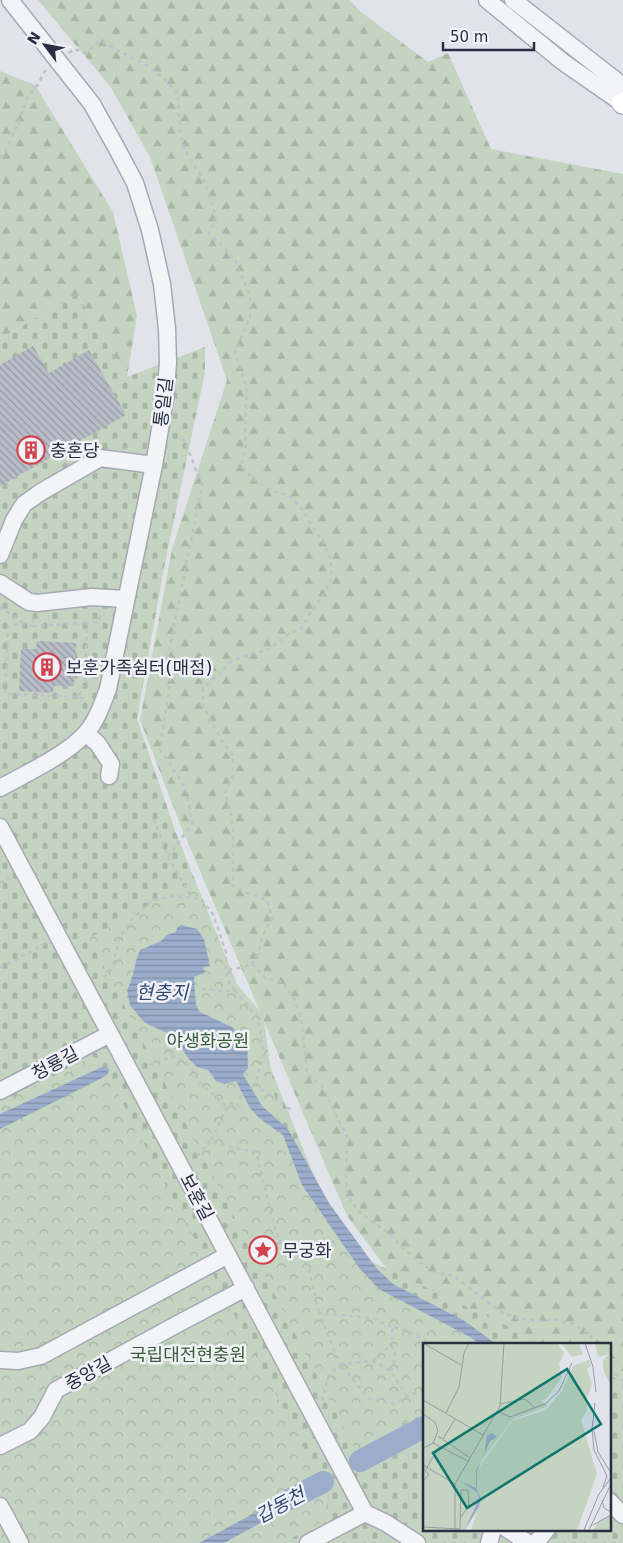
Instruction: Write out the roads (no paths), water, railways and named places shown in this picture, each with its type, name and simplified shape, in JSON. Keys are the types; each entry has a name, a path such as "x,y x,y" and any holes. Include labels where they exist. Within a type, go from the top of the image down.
{"street":[{"name":"통일길","path":"0,788 70,747 86,733 96,719 108,689 154,465 165,398 168,363 167,329 162,284 150,230 134,183 92,104 10,0"},
{"path":"487,0 563,62 623,99"},
{"path":"513,0 623,99"},
{"path":"0,555 14,520 24,504 41,492 100,458 154,465"},
{"path":"0,583 29,602 37,603 92,597 126,599"},
{"path":"86,733 98,744 111,764 109,776"},
{"name":"보훈길","path":"0,828 365,1513"},
{"name":"청룡길","path":"0,1091 110,1034"},
{"name":"중앙길","path":"0,1360 18,1361 41,1356 228,1255"},
{"name":"중앙길","path":"0,1446 30,1431 42,1417 56,1390 246,1288"},
{"path":"610,1502 623,1515"},
{"path":"0,1506 20,1543"},
{"path":"308,1543 365,1513 386,1523 417,1543"},
{"path":"489,1543 493,1530"},
{"path":"508,1530 528,1543"},
{"path":"536,1543 546,1530"}],"water":[{"name":"현충지","path":"181,925 197,929 204,939 210,966 203,967 205,972 194,977 196,1006 200,1012 232,1027 247,1042 248,1068 243,1074 262,1106 288,1129 329,1203 377,1269 393,1284 463,1320 495,1343 478,1343 470,1337 379,1289 360,1269 302,1185 283,1135 259,1118 250,1108 236,1081 224,1084 216,1081 208,1070 197,1067 188,1058 170,1034 143,1021 130,1005 127,990 140,950 161,941 167,935 176,932 177,928"},
{"path":"104,1066 109,1069 108,1074 104,1077 0,1129 0,1114"},
{"path":"423,1419 423,1435 372,1461 365,1457 368,1449"},
{"path":"314,1483 318,1485 318,1490 313,1494 224,1543 199,1543 308,1484"}],"waterway":[{"name":"갑동천","path":"360,1461 423,1428"},
{"name":"갑동천","path":"291,1499 323,1482"}],"place":[{"name":"충혼당","path":"31,450"},
{"name":"보훈가족쉼터(매점)","path":"47,667"},
{"name":"무궁화","path":"263,1250"}],"park label":[{"name":"야생화공원","path":"208,1040"},
{"name":"국립대전현충원","path":"188,1354"}]}
